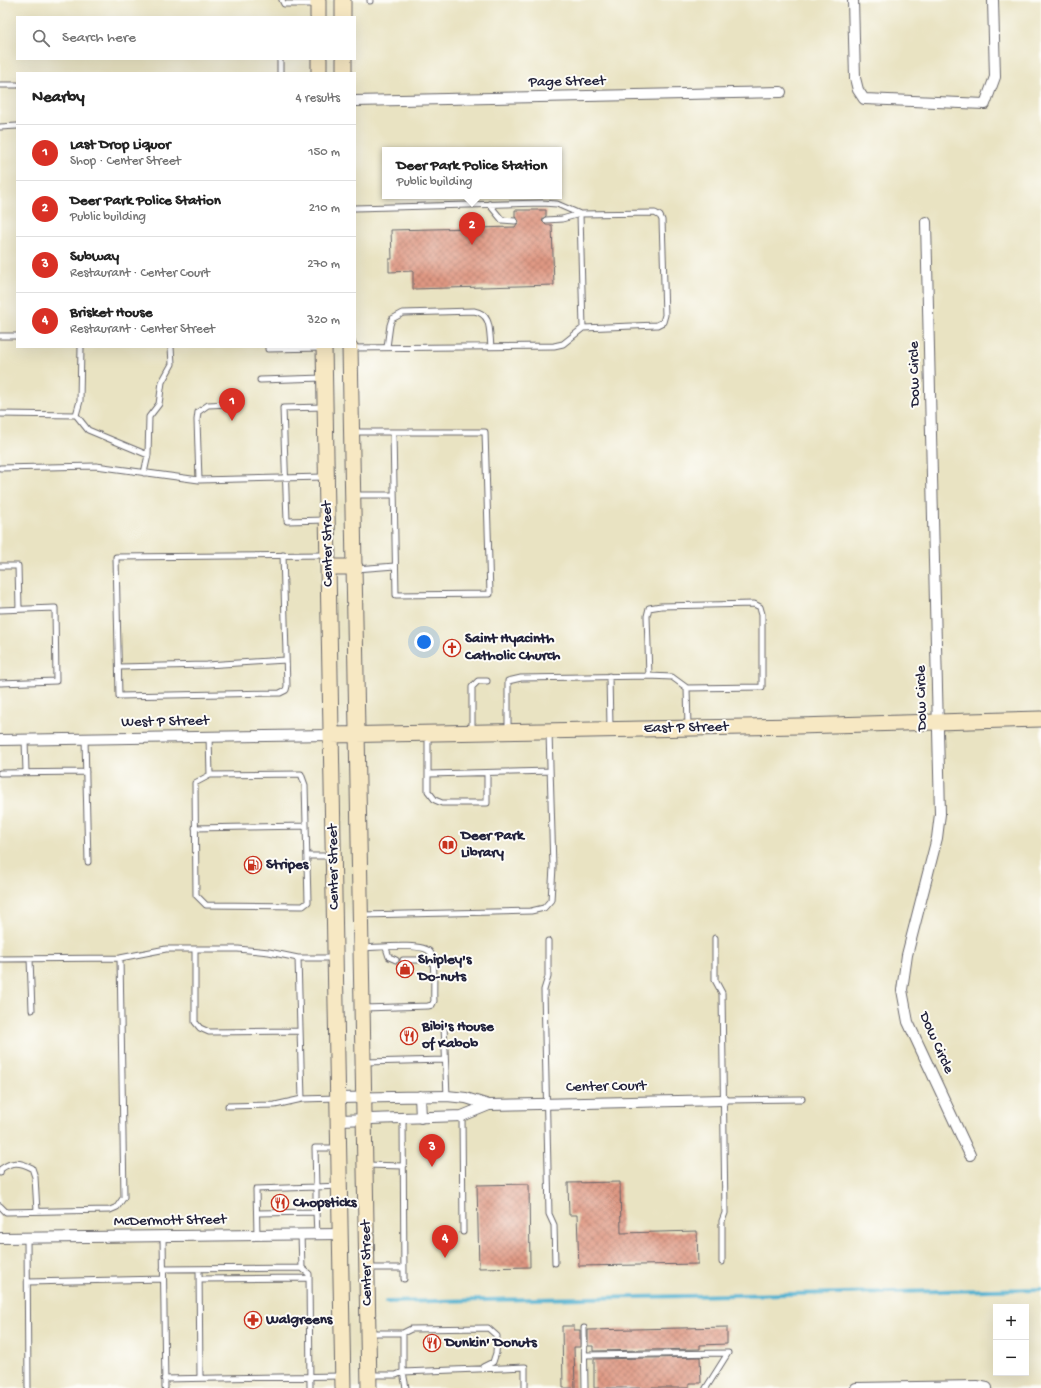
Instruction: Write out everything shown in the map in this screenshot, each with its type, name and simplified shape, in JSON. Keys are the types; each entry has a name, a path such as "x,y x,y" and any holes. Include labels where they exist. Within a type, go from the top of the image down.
{"main road":[{"path":"343,0 343,16"},
{"path":"319,60 319,72"},
{"path":"344,60 344,72"},
{"name":"Center Street","path":"324,348 343,1382"},
{"name":"Center Street","path":"350,348 365,1119 368,1382"},
{"path":"327,477 353,476"},
{"path":"328,561 355,568"},
{"name":"East P Street","path":"331,735 610,730 1041,719"},
{"path":"341,1234 366,1234"}],"street":[{"path":"853,0 855,78 858,90 864,99 985,104 995,77 993,0"},
{"name":"Page Street","path":"356,101 780,92"},
{"name":"Dow Circle","path":"926,222 940,814 937,838 907,955 902,990 908,1022 970,1155"},
{"name":"West P Street","path":"0,740 331,735"},
{"path":"420,1096 421,1118"},
{"name":"Center Court","path":"338,1098 447,1096 466,1098 489,1105 724,1100"},
{"name":"Center Court","path":"339,1120 462,1116 489,1105"},
{"name":"McDermott Street","path":"0,1238 341,1234"},
{"path":"856,1388 919,1386 977,1386 987,1388"}],"lane":[{"path":"282,0 284,4 318,7"},
{"path":"280,60 280,72"},
{"path":"0,85 16,85"},
{"path":"0,127 16,126"},
{"path":"356,208 543,203 557,204 580,214"},
{"path":"490,204 497,216 502,220 515,221"},
{"path":"356,347 563,344 583,328 657,325 663,322 665,315 662,218 655,213 580,214 562,219 546,220"},
{"path":"580,214 583,328"},
{"path":"387,347 392,319 403,313 474,311 482,312 487,318 491,346"},
{"path":"0,336 16,336"},
{"path":"76,415 80,401 81,348"},
{"path":"144,473 148,455 149,417 159,404 162,382 172,364 171,348"},
{"path":"268,348 324,348"},
{"path":"260,380 325,378"},
{"path":"199,480 198,412 208,405 230,404"},
{"path":"325,407 283,408 287,521 328,520"},
{"path":"0,414 76,415"},
{"path":"76,415 88,430 148,455"},
{"path":"352,432 393,432 485,432 490,594 396,595 393,432"},
{"path":"0,468 96,466 199,480 327,477"},
{"path":"354,495 394,496"},
{"path":"284,555 286,690 280,693 119,696 116,557 284,555 328,561"},
{"path":"0,566 18,566 19,609"},
{"path":"355,568 395,566"},
{"path":"508,732 506,681 521,678 649,676 672,677 687,688 762,686 762,614 760,607 754,604 661,606 649,608 647,616 649,676"},
{"path":"0,610 55,608 56,681 0,683"},
{"path":"118,667 207,665 286,660"},
{"path":"609,676 610,730"},
{"path":"472,732 472,687 478,681 487,681"},
{"path":"687,688 688,728"},
{"path":"361,915 531,911 544,908 551,900 553,866 549,731"},
{"path":"428,733 428,791 435,800 442,803 487,803 487,773"},
{"path":"209,737 210,775"},
{"path":"85,739 88,862"},
{"path":"25,740 26,772"},
{"path":"429,774 550,771"},
{"path":"0,773 86,772"},
{"path":"301,774 306,785 308,902 302,906 206,906 196,895 195,783 210,775 301,774"},
{"path":"195,828 306,826"},
{"path":"307,856 334,856"},
{"path":"715,938 715,980 722,993 725,1213 722,1221 722,1262"},
{"path":"548,941 548,977 544,990 546,1104 549,1214 554,1225 555,1263"},
{"path":"362,948 426,948 430,952 432,960 434,1001 432,1005 363,1008"},
{"path":"386,948 389,957 396,960"},
{"path":"0,959 120,958 166,949 238,949 298,958 335,958"},
{"path":"195,949 195,1022 200,1028 209,1032 300,1031"},
{"path":"0,1206 6,1212 110,1210 117,1207 124,1197 120,958"},
{"path":"298,958 302,1100"},
{"path":"30,959 32,1010"},
{"path":"403,960 432,960"},
{"path":"444,1026 447,1096"},
{"path":"364,1062 446,1060"},
{"path":"228,1106 275,1105 302,1100 338,1098"},
{"path":"724,1100 802,1100"},
{"path":"462,1116 463,1232"},
{"path":"403,1118 404,1279"},
{"path":"317,1234 316,1148 339,1148"},
{"path":"0,1173 0,1169 8,1164 20,1163 32,1168 35,1177 37,1211"},
{"path":"365,1165 404,1166"},
{"path":"257,1235 258,1213 256,1189 340,1186"},
{"path":"258,1213 316,1212"},
{"path":"301,1234 302,1268"},
{"path":"163,1236 162,1269 164,1388"},
{"path":"27,1238 28,1388"},
{"path":"162,1269 302,1268 309,1274 310,1388"},
{"path":"367,1268 404,1268"},
{"path":"199,1269 200,1378"},
{"path":"199,1279 309,1278"},
{"path":"28,1282 163,1280"},
{"path":"368,1334 403,1334 411,1329 488,1328 497,1336 496,1353 493,1362 480,1368"},
{"path":"584,1328 585,1388"},
{"path":"403,1334 403,1372 406,1388"},
{"path":"584,1355 728,1353 706,1388"},
{"path":"368,1382 403,1372 525,1367 525,1388"},
{"path":"164,1379 310,1377 343,1382"}],"building":[{"path":"515,210 546,210 546,216 542,221 546,225 552,225 554,285 413,289 413,271 389,272 389,259 392,259 391,230 515,227 519,221 515,217"},
{"path":"620,1182 621,1233 697,1231 698,1264 579,1266 577,1215 569,1215 568,1183"},
{"path":"529,1184 530,1267 479,1268 477,1185"},
{"path":"562,1326 574,1326 574,1330 580,1330 580,1347 574,1347 575,1388 563,1388"},
{"path":"727,1327 727,1344 700,1345 700,1349 593,1351 593,1346 588,1346 588,1330"},
{"path":"700,1357 701,1383 689,1383 689,1388 594,1388 594,1359"}],"waterway":[{"path":"386,1302 1041,1289"}],"place":[{"name":"Deer Park Police Station","path":"472,245"},
{"name":"Last Drop Liquor","path":"232,421"},
{"name":"Saint Hyacinth Catholic Church","path":"452,648"},
{"name":"Deer Park Library","path":"448,845"},
{"name":"Stripes","path":"253,865"},
{"name":"Shipley's Do-nuts","path":"405,969"},
{"name":"Bibi's House of Kabob","path":"409,1036"},
{"name":"Subway","path":"432,1167"},
{"name":"Chopsticks","path":"280,1203"},
{"name":"Brisket House","path":"445,1258"},
{"name":"Walgreens","path":"253,1320"},
{"name":"Dunkin' Donuts","path":"432,1343"}]}
